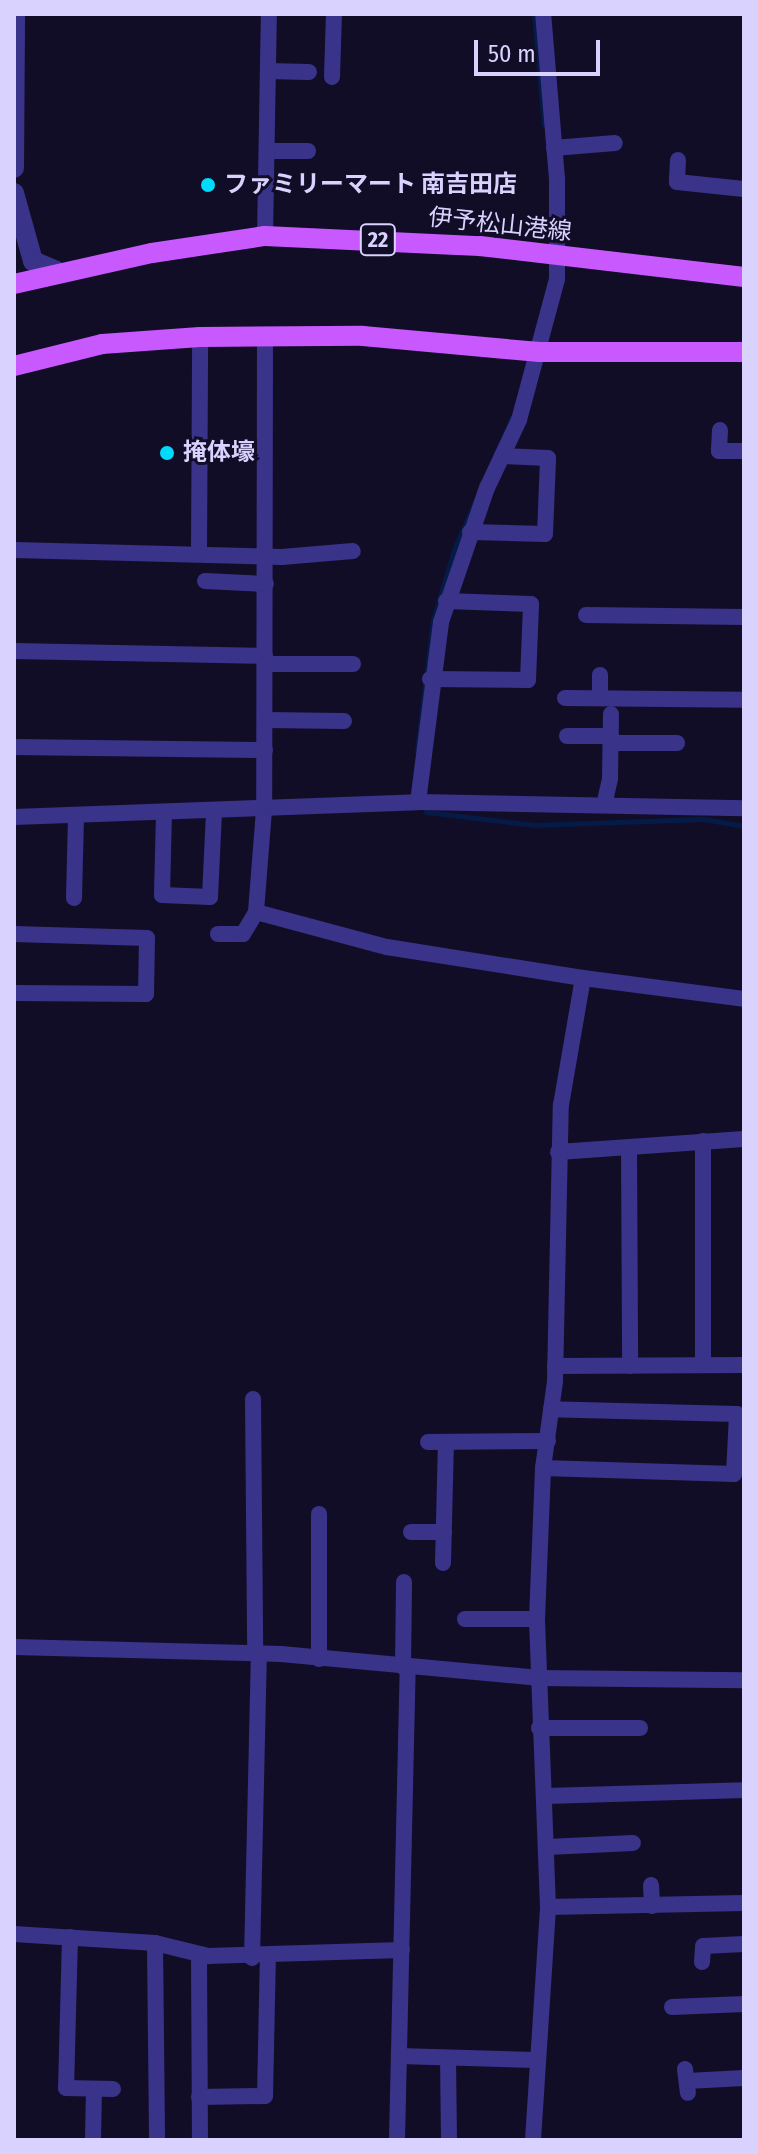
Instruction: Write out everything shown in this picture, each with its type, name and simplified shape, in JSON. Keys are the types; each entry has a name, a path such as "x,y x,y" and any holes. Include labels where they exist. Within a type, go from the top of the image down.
{"main road":[{"name":"伊予松山港線","path":"14,284 56,271 265,236 480,246 744,277"},
{"path":"14,366 102,344 200,337 363,336 539,352 744,352"}],"street":[{"path":"14,168 15,14"},
{"path":"265,236 269,14"},
{"path":"332,77 334,14"},
{"path":"418,802 430,679 446,601 539,352 557,279 554,148 543,14"},
{"path":"268,71 309,72"},
{"path":"554,148 615,143"},
{"path":"267,151 308,151"},
{"path":"678,160 677,182 744,189"},
{"path":"14,193 33,261 56,271"},
{"path":"199,554 200,337"},
{"path":"218,934 243,934 256,912 265,750 265,337"},
{"path":"720,430 719,451 744,451"},
{"path":"470,532 545,534 548,458 502,456"},
{"path":"14,550 266,557 343,556"},
{"path":"205,581 266,584"},
{"path":"430,679 528,680 531,604 446,601"},
{"path":"586,615 632,607 721,608 744,617"},
{"path":"14,651 353,664"},
{"path":"600,675 600,698"},
{"path":"565,698 600,698 666,691 738,695"},
{"path":"604,805 611,714"},
{"path":"265,720 344,721"},
{"path":"567,736 677,743"},
{"path":"14,747 265,750"},
{"path":"14,817 418,802 744,808"},
{"path":"164,813 162,895 210,897 214,811"},
{"path":"74,898 76,815"},
{"path":"256,912 387,947 583,978 744,999"},
{"path":"14,934 147,938 146,994 14,993"},
{"path":"533,2140 536,2060 547,1990 546,1796 539,1728 537,1619 543,1468 555,1366 561,1105 583,978"},
{"path":"558,1152 703,1141 743,1143"},
{"path":"703,1141 703,1365"},
{"path":"629,1148 630,1366"},
{"path":"555,1366 744,1365"},
{"path":"199,2097 265,2096 260,1957 253,1399"},
{"path":"543,1468 734,1474 737,1414 551,1409"},
{"path":"443,1563 444,1532 437,1442 548,1441"},
{"path":"319,1514 319,1659"},
{"path":"411,1532 444,1532"},
{"path":"397,2140 406,1667 404,1582"},
{"path":"465,1619 537,1619"},
{"path":"14,1647 257,1653 538,1678 744,1680"},
{"path":"539,1728 640,1728"},
{"path":"717,1773 718,1791"},
{"path":"546,1796 640,1801 744,1790"},
{"path":"547,1847 633,1843"},
{"path":"651,1885 652,1906"},
{"path":"548,1907 744,1903"},
{"path":"14,1934 155,1943 199,1955 260,1957 402,1950"},
{"path":"70,1937 66,2088 113,2089"},
{"path":"155,1943 157,2140"},
{"path":"702,1962 703,1946 744,1944"},
{"path":"199,1955 200,2140"},
{"path":"672,2007 744,2004"},
{"path":"399,2056 536,2060"},
{"path":"448,2058 449,2140"},
{"path":"687,2081 744,2078"},
{"path":"93,2140 94,2089"}],"waterway":[{"path":"534,14 544,125"},
{"path":"417,751 433,620 455,547 512,417"},
{"path":"426,812 534,825 703,819 744,826"}],"place":[{"name":"ファミリーマート 南吉田店","path":"208,185"},
{"name":"掩体壕","path":"167,453"}]}
